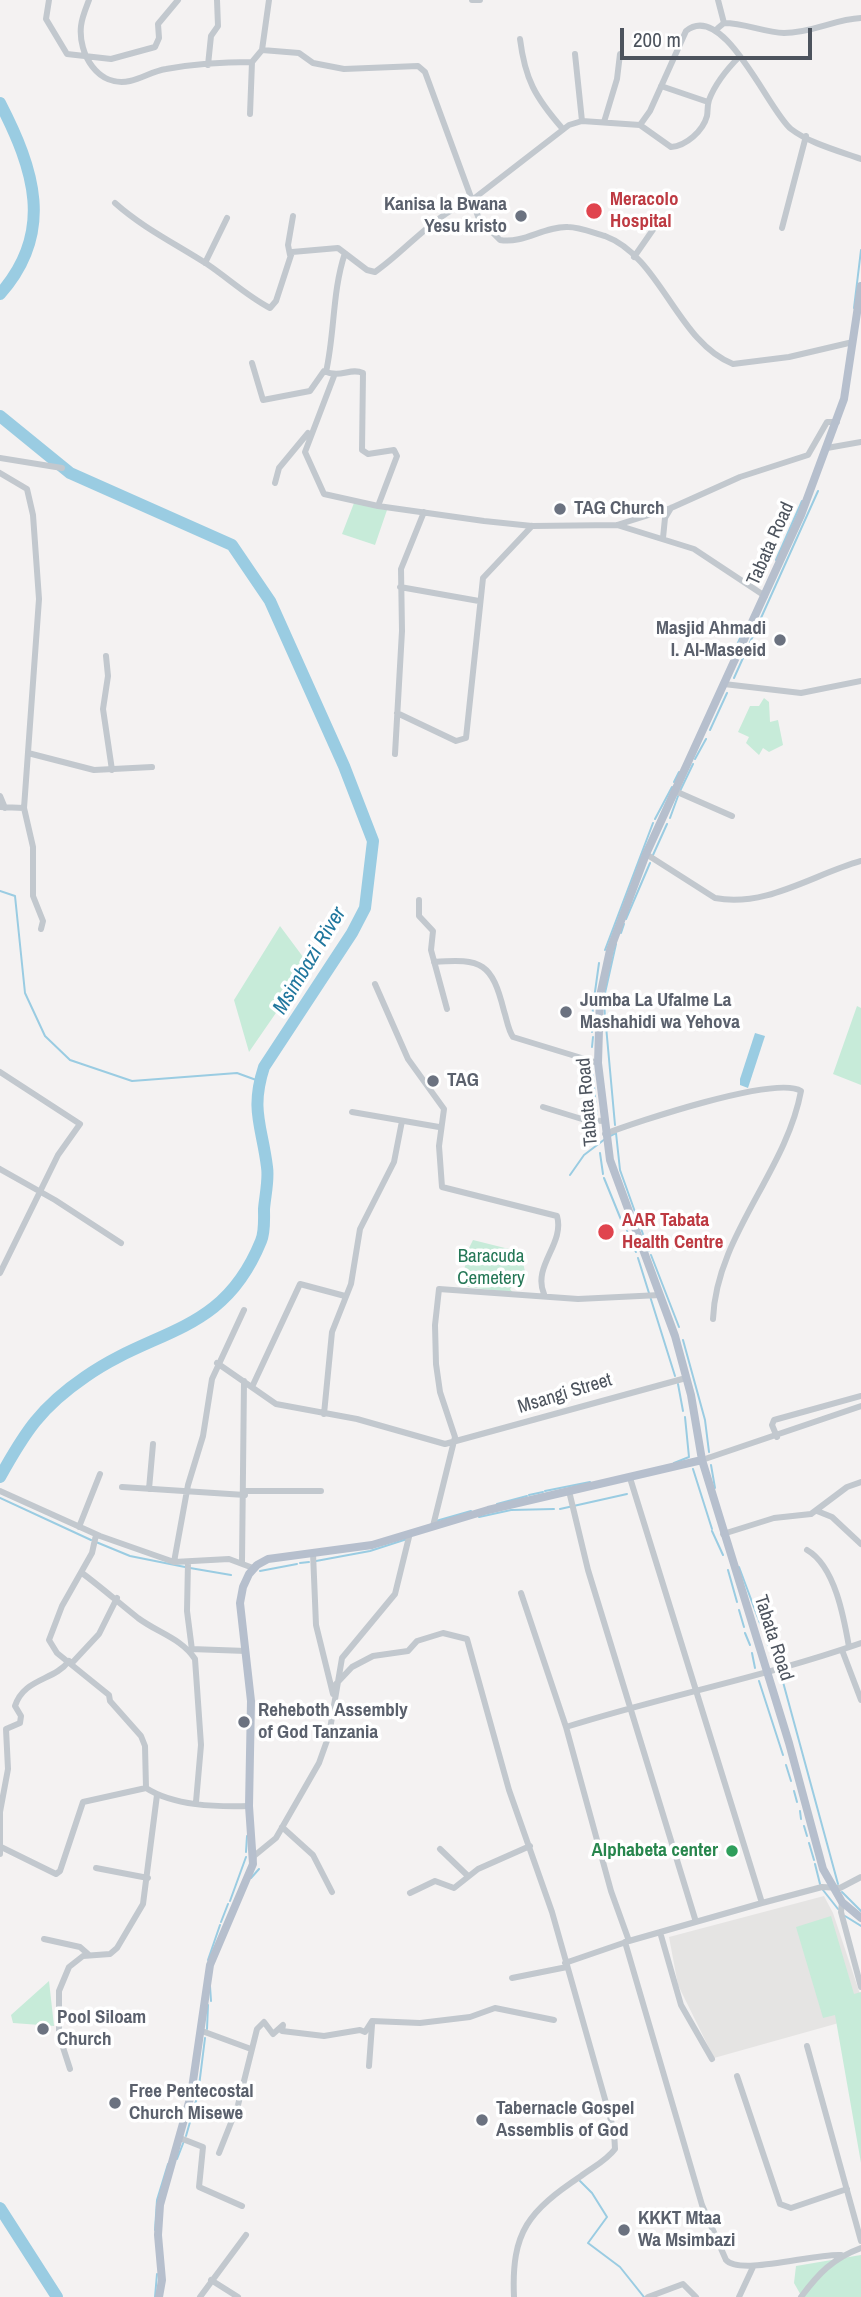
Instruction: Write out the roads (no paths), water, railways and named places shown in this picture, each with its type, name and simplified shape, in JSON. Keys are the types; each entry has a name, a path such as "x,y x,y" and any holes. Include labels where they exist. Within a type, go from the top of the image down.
{"main road":[{"name":"Tabata Road","path":"861,286 837,422 765,596 646,854 602,978 598,1063 605,1134 616,1181 660,1295 686,1378 702,1460 723,1534 769,1674 831,1887 842,1902 861,1918"},
{"path":"159,2297 162,2280 159,2212 180,2138 202,2031 215,1949 253,1864 249,1805 251,1702 240,1603 243,1587 253,1568 279,1556 409,1537 433,1526 702,1460"}],"street":[{"path":"49,0 46,19 55,37 67,54 86,59 111,59 155,47 159,38 158,24 178,0"},
{"path":"89,0 81,27 86,59 95,71 106,78 121,82 156,70 252,62"},
{"path":"208,65 211,36 218,26 217,0"},
{"path":"472,0 481,0"},
{"path":"718,0 724,23"},
{"path":"250,114 252,62 262,50 268,1"},
{"path":"724,23 784,33 817,30 861,18"},
{"path":"718,29 724,23"},
{"path":"640,125 686,32 697,25 718,29 792,131 861,159"},
{"path":"520,39 524,71 532,89 562,128"},
{"path":"262,50 299,52 313,63 344,69 371,66 422,68 480,219 500,240 519,240 568,227 605,237 624,246 701,342 727,362 740,365 853,342"},
{"path":"575,54 582,121"},
{"path":"604,122 617,79 620,54"},
{"path":"290,256 299,249 330,247 345,253 367,270 375,272 430,225 454,208 472,200 562,128 582,121 640,125 664,144 678,147 701,127 717,83 740,56"},
{"path":"661,86 708,102"},
{"path":"782,228 806,136"},
{"path":"115,203 132,218 205,263 229,283 270,308 276,301 290,256 288,245 293,216"},
{"path":"205,263 227,218"},
{"path":"634,257 659,221"},
{"path":"326,372 332,343 334,306 345,253"},
{"path":"252,363 263,401 310,391 321,372 334,376 357,370 363,373 362,450 368,454 394,450 397,456 378,506"},
{"path":"334,376 305,452 324,494 378,506 532,526 617,525 663,538 707,556 765,596"},
{"path":"617,525 671,508 740,477 808,455 827,422 837,422"},
{"path":"275,483 283,462 314,427"},
{"path":"827,448 861,442"},
{"path":"0,458 62,467"},
{"path":"0,473 27,489 33,515 39,599 24,808 33,847 33,896 43,921 41,929"},
{"path":"663,538 665,518 671,508"},
{"path":"395,754 402,631 401,569 424,512"},
{"path":"397,713 456,741 466,738 479,601 486,572 532,526"},
{"path":"400,587 479,601"},
{"path":"106,656 108,676 103,709 112,770"},
{"path":"724,684 801,693 861,681"},
{"path":"28,753 82,767 112,770 152,767"},
{"path":"675,791 732,816"},
{"path":"0,796 3,808 24,808"},
{"path":"646,854 715,898 728,900 803,886 861,861"},
{"path":"419,900 419,916 433,931 431,950 447,1009"},
{"path":"434,962 471,960 484,965 496,983 513,1037 598,1063"},
{"path":"375,984 408,1059 442,1104 439,1127 442,1187 557,1216 558,1230 541,1272 544,1294"},
{"path":"0,1072 80,1122 58,1155 0,1273"},
{"path":"605,1134 649,1116 725,1098 790,1086 801,1091 769,1179 728,1252 714,1290 713,1319"},
{"path":"543,1107 585,1120 604,1121"},
{"path":"352,1112 439,1127"},
{"path":"324,1414 331,1339 354,1272 360,1229 394,1162 401,1121"},
{"path":"0,1169 121,1244"},
{"path":"252,1387 300,1284 345,1296"},
{"path":"433,1526 455,1437 440,1392 436,1364 435,1325 439,1289 544,1294 578,1299 660,1295"},
{"path":"174,1562 187,1491 201,1445 217,1363 244,1310"},
{"path":"217,1363 276,1404 373,1423 436,1443 454,1443"},
{"name":"Msangi Street","path":"454,1443 686,1378"},
{"path":"242,1562 245,1493 244,1381"},
{"path":"777,1437 772,1425 774,1420 861,1396"},
{"path":"702,1460 777,1437 861,1406"},
{"path":"149,1489 153,1444"},
{"path":"79,1527 100,1474"},
{"path":"630,1478 762,1903"},
{"path":"723,1534 775,1518 817,1511 846,1488 861,1482"},
{"path":"122,1487 245,1493 321,1491"},
{"path":"0,1491 96,1535 174,1562 220,1559 242,1562 253,1568"},
{"path":"569,1491 576,1530 696,1922"},
{"path":"817,1511 832,1517 861,1544"},
{"path":"96,1535 82,1573 49,1635 57,1653 109,1695 110,1701 141,1736 145,1746 146,1787"},
{"path":"253,1864 254,1856 276,1838 319,1763 329,1735 342,1658 350,1645 395,1594 409,1537"},
{"path":"807,1550 820,1560 838,1597 846,1649 861,1700"},
{"path":"313,1553 316,1625 334,1696"},
{"path":"188,1562 187,1611 190,1649 195,1659 200,1702 201,1745 196,1802"},
{"path":"82,1573 117,1598 137,1617 166,1632 190,1649 246,1651"},
{"path":"521,1593 566,1727 705,2213 729,2264 753,2267 818,2255 841,2255 861,2248"},
{"path":"0,1854 0,1812 8,1769 6,1729 8,1726 18,1726 22,1719 16,1703 27,1686 60,1670 99,1634 117,1598"},
{"path":"336,1684 352,1667 373,1656 408,1651 417,1641 443,1633 467,1639 509,1790 552,1912 614,2131 615,2149 603,2161 562,2189 526,2221 517,2253 514,2297"},
{"path":"566,1727 697,1689 769,1674 861,1643"},
{"path":"1,1847 55,1874 60,1871 78,1825 81,1802 146,1787 157,1795 196,1802 249,1805"},
{"path":"70,2068 59,2035 57,2002 69,1967 88,1954 110,1954 117,1948 143,1904 157,1795"},
{"path":"282,1827 313,1854 332,1892"},
{"path":"410,1892 435,1881 454,1888 468,1876 530,1846"},
{"path":"440,1849 468,1876"},
{"path":"96,1868 148,1878"},
{"path":"512,1978 566,1965 660,1931 762,1903 831,1887 840,1888 861,1877"},
{"path":"842,1902 841,1912 861,1987"},
{"path":"660,1931 681,2005 712,2059"},
{"path":"44,1939 80,1947 88,1954"},
{"path":"219,2153 238,2105 257,2029 264,2022 273,2034 283,2025 282,2031 324,2036 360,2030 365,2032 372,2025 372,2021 420,2024 470,2017 495,2008 554,2020"},
{"path":"369,2066 372,2025"},
{"path":"202,2031 251,2049"},
{"path":"807,2046 861,2241"},
{"path":"737,2076 780,2204 791,2208 847,2189"},
{"path":"180,2138 203,2147 199,2187 242,2206"},
{"path":"200,2297 246,2235"},
{"path":"801,2297 815,2278 841,2255"},
{"path":"739,2297 753,2267"},
{"path":"211,2280 238,2297"},
{"path":"648,2297 683,2284 696,2297"}],"water":[{"path":"755,1033 765,1036 748,1088 740,1085 740,1079"}],"waterway":[{"name":"Msimbazi River","path":"0,103 22,152 33,200 33,224 28,247 17,271 0,294"},
{"path":"854,308 861,250"},
{"name":"Msimbazi River","path":"0,416 70,473 232,545 270,601 344,766 373,841 365,908 352,933 264,1067 257,1107 267,1172 264,1230 245,1272 227,1295 207,1312 185,1326 111,1361 70,1388 35,1421 0,1477"},
{"path":"734,678 818,491"},
{"path":"776,560 802,501"},
{"path":"734,651 744,630"},
{"path":"710,730 727,693"},
{"path":"695,759 706,739"},
{"path":"680,791 693,764"},
{"path":"674,782 679,772"},
{"path":"655,819 672,787"},
{"path":"670,818 678,796"},
{"path":"605,950 653,823"},
{"path":"653,855 667,824"},
{"path":"626,919 650,863"},
{"path":"0,891 15,896 25,993 45,1036 70,1060 132,1081 237,1073 259,1081"},
{"path":"621,933 624,924"},
{"path":"605,993 616,944"},
{"path":"594,999 599,963"},
{"path":"604,999 605,1018"},
{"path":"592,1032 593,1005"},
{"path":"606,1026 615,1125"},
{"path":"592,1047 593,1037"},
{"path":"592,1065 597,1118"},
{"path":"597,1132 598,1142"},
{"path":"610,1136 616,1133 620,1170 649,1251"},
{"path":"570,1175 584,1155 605,1139"},
{"path":"600,1153 603,1174"},
{"path":"604,1178 624,1227"},
{"path":"627,1231 636,1252"},
{"path":"651,1255 679,1327"},
{"path":"638,1258 675,1376"},
{"path":"683,1340 705,1420 709,1452"},
{"path":"678,1384 683,1411"},
{"path":"674,1463 689,1457 685,1417"},
{"path":"711,1465 715,1488"},
{"path":"693,1469 712,1529"},
{"path":"545,1491 590,1482"},
{"path":"529,1495 543,1492"},
{"path":"560,1509 627,1494"},
{"path":"497,1504 527,1496"},
{"path":"0,1498 91,1540"},
{"path":"479,1517 511,1510 554,1509"},
{"path":"436,1521 471,1511"},
{"path":"712,1531 723,1555"},
{"path":"316,1561 370,1551 407,1539"},
{"path":"96,1542 130,1556 185,1567"},
{"path":"300,1563 309,1562"},
{"path":"260,1571 297,1564"},
{"path":"739,1567 761,1626"},
{"path":"190,1568 231,1575"},
{"path":"728,1570 737,1602"},
{"path":"739,1610 744,1627"},
{"path":"745,1633 750,1645"},
{"path":"766,1640 776,1663"},
{"path":"752,1653 755,1668"},
{"path":"759,1681 783,1755"},
{"path":"783,1682 838,1884"},
{"path":"786,1765 791,1781"},
{"path":"794,1791 797,1802"},
{"path":"800,1811 801,1819"},
{"path":"804,1826 807,1836"},
{"path":"246,1852 247,1836"},
{"path":"809,1843 814,1860"},
{"path":"230,1901 246,1857"},
{"path":"815,1864 820,1884"},
{"path":"251,1878 259,1869"},
{"path":"823,1890 838,1909"},
{"path":"842,1892 861,1911"},
{"path":"221,1922 228,1904"},
{"path":"845,1916 861,1926"},
{"path":"208,1960 220,1925"},
{"path":"210,1986 211,2001"},
{"path":"207,2029 208,2005"},
{"path":"186,2136 198,2094 205,2038"},
{"path":"177,2159 184,2141"},
{"path":"155,2230 157,2200 168,2164"},
{"path":"580,2181 592,2193 607,2217 588,2243 620,2267 644,2297"},
{"name":"Msimbazi River","path":"0,2208 57,2297"},
{"path":"155,2297 157,2274"}],"place":[{"name":"Meracolo Hospital","path":"594,211"},
{"name":"Kanisa la Bwana Yesu kristo","path":"521,216"},
{"name":"TAG Church","path":"560,509"},
{"name":"Masjid Ahmadi I. Al-Maseeid","path":"780,640"},
{"name":"Jumba La Ufalme La Mashahidi wa Yehova","path":"566,1012"},
{"name":"TAG","path":"433,1081"},
{"name":"AAR Tabata Health Centre","path":"606,1232"},
{"name":"Reheboth Assembly of God Tanzania","path":"244,1722"},
{"name":"Alphabeta center","path":"732,1851"},
{"name":"Pool Siloam Church","path":"43,2029"},
{"name":"Free Pentecostal Church Misewe","path":"115,2103"},
{"name":"Tabernacle Gospel Assemblis of God","path":"482,2120"},
{"name":"KKKT Mtaa Wa Msimbazi","path":"624,2230"}],"park label":[{"name":"Baracuda Cemetery","path":"491,1268"}]}
